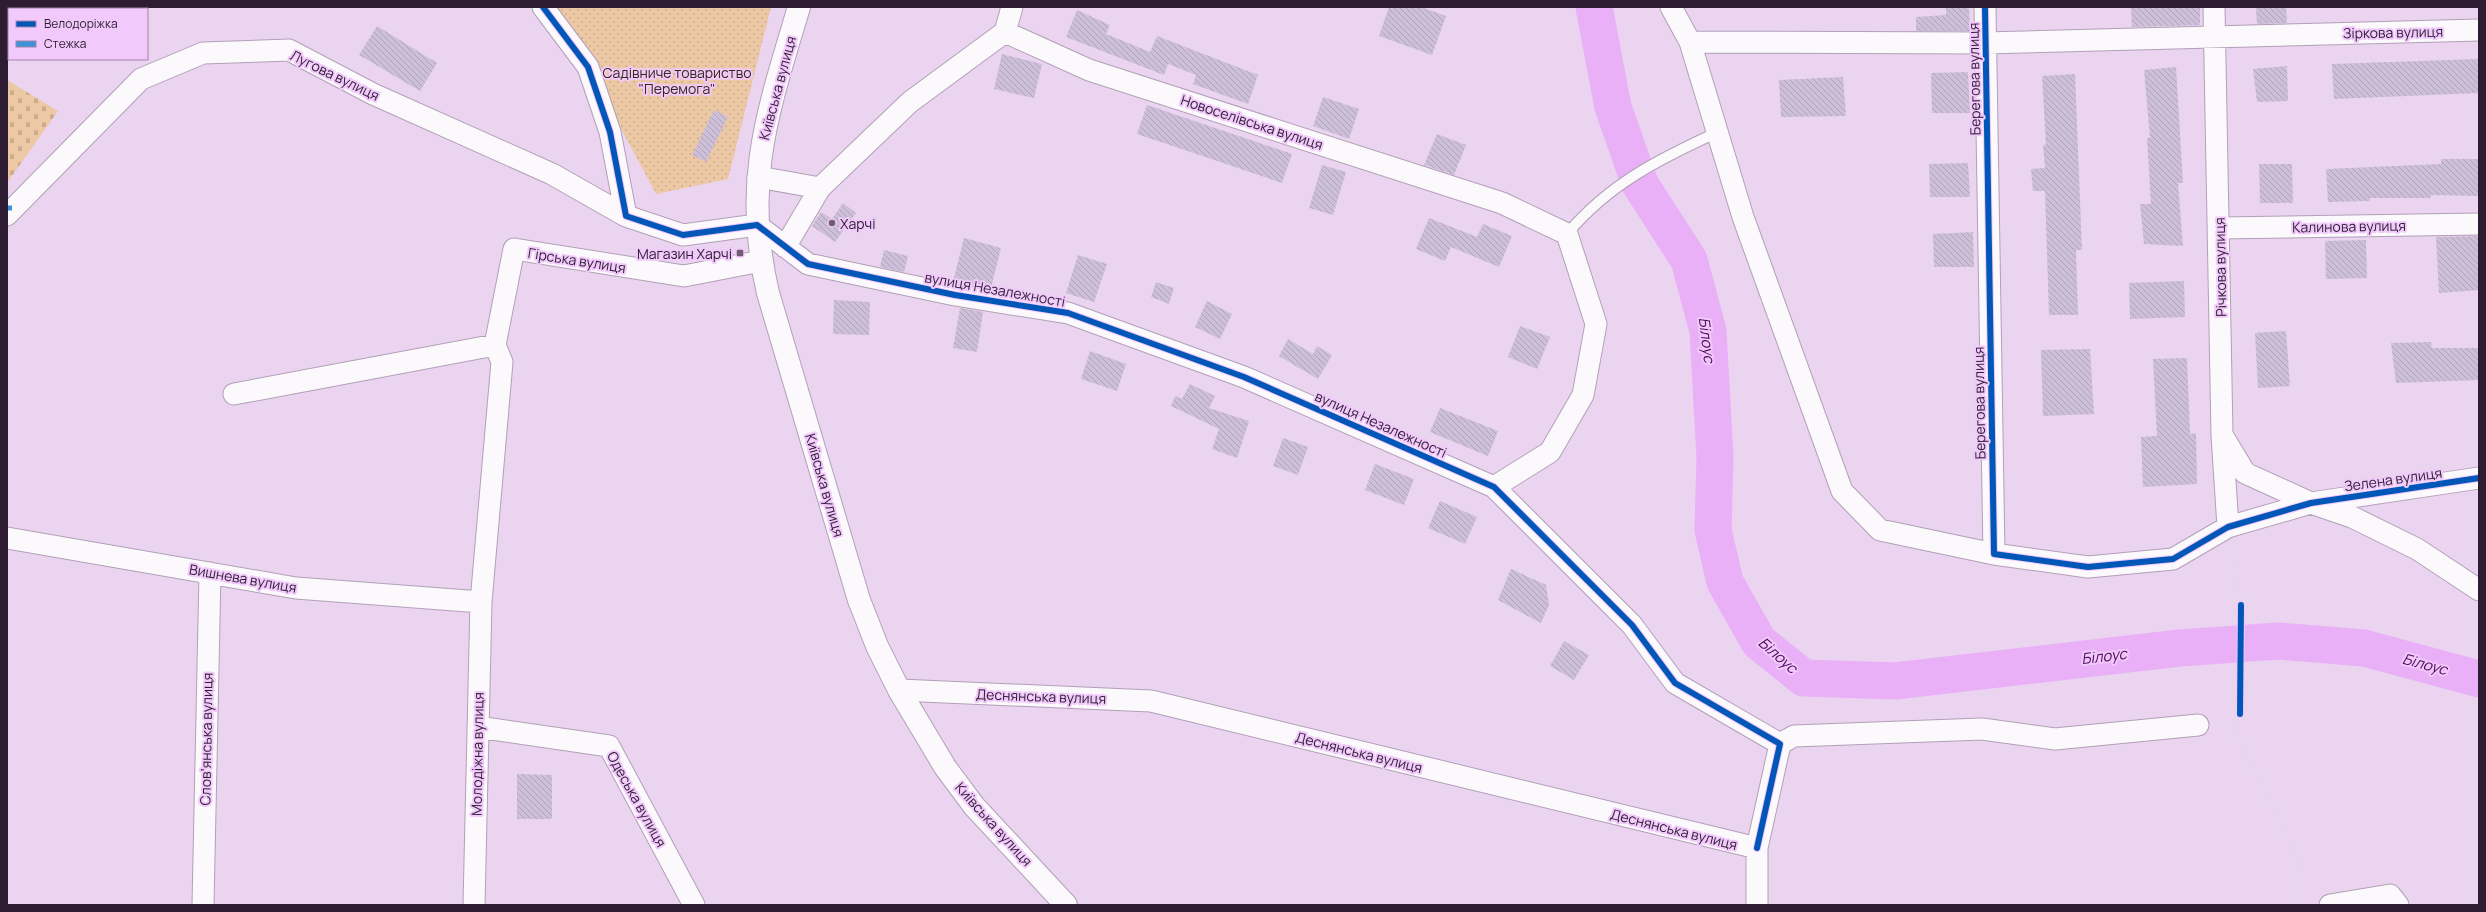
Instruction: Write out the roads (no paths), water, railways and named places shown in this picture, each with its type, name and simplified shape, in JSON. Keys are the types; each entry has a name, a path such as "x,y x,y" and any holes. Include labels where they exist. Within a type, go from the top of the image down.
{"main road":[{"name":"Київська вулиця","path":"799,7 770,104 761,144 758,178 757,225 761,261 859,600 877,646 900,690 945,767 974,806 1066,905"}],"street":[{"path":"543,7 588,67 610,132 626,216"},
{"path":"785,247 820,188 910,102 1005,32 1012,7"},
{"path":"1671,7 1690,42 1743,217 1842,491 1880,530 1994,554 2088,566 2173,559 2228,527"},
{"name":"Берегова вулиця","path":"1985,7 1994,554"},
{"name":"Річкова вулиця","path":"2214,7 2220,228 2222,435 2228,527"},
{"name":"Зіркова вулиця","path":"1985,42 2479,30"},
{"name":"Новоселівська вулиця","path":"1005,32 1089,70 1502,203 1566,234"},
{"name":"Берегова вулиця","path":"1690,42 1985,42"},
{"name":"Лугова вулиця","path":"7,215 142,79 204,53 288,50 373,94 552,174 626,216 683,235 757,225"},
{"path":"758,178 820,188"},
{"name":"Калинова вулиця","path":"2220,228 2479,224"},
{"name":"вулиця Незалежності","path":"757,225 808,264 955,295 1068,313 1244,377 1494,487 1632,625 1676,683 1780,744"},
{"path":"1494,487 1550,452 1583,395 1596,324 1566,234"},
{"name":"Гірська вулиця","path":"495,345 514,250 684,276 761,261"},
{"path":"234,394 495,345"},
{"name":"Молодіжна вулиця","path":"474,905 481,602 502,362 495,345"},
{"path":"2222,435 2245,473 2311,503 2352,517 2417,549 2479,590"},
{"name":"Зелена вулиця","path":"2228,527 2311,503 2479,478"},
{"name":"Вишнева вулиця","path":"7,538 296,588 481,602"},
{"name":"Словʼянська вулиця","path":"203,905 210,573"},
{"name":"Деснянська вулиця","path":"900,690 1151,701 1757,848 1756,905"},
{"path":"1757,848 1780,744 1794,736 1982,729 2055,739 2198,725"},
{"name":"Одеська вулиця","path":"478,727 609,746 694,905"},
{"path":"2330,905 2390,895 2398,905"}],"lane":[{"path":"1566,234 1586,211 1621,183 1648,166 1718,132"}],"waterway":[{"name":"Білоус","path":"1594,7 1613,107 1640,184 1689,260 1708,331 1715,457 1713,530 1725,582 1759,642 1804,678 1895,681 2180,648 2278,641 2364,648 2479,679"}],"place":[{"name":"Харчі","path":"832,223"},
{"name":"Магазин Харчі","path":"740,253"}],"park label":[{"name":"Садівниче товариство \"Перемога\"","path":"677,80"}]}
